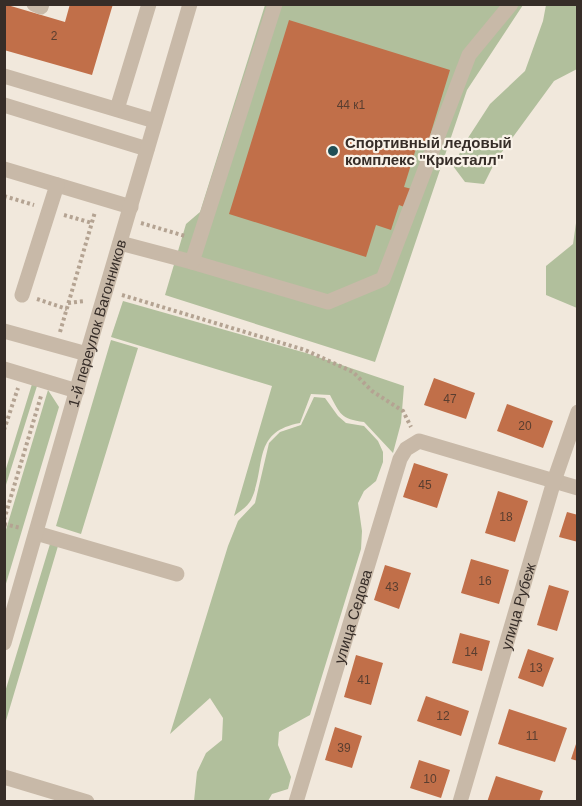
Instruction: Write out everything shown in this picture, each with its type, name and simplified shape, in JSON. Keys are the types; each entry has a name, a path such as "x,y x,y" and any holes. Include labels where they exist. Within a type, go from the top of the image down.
{"street":[{"path":"34,4 41,7 42,4"},
{"path":"117,109 149,4"},
{"name":"1-й переулок Вагонников","path":"6,632 190,4"},
{"path":"192,262 275,4"},
{"path":"120,243 328,302 383,279 469,55 512,4"},
{"path":"4,76 155,121"},
{"path":"4,105 147,149"},
{"path":"4,169 57,185 129,213"},
{"path":"22,295 57,185"},
{"path":"4,331 87,354"},
{"path":"4,369 77,391"},
{"name":"улица Рубеж","path":"460,801 554,481 578,412"},
{"path":"419,441 578,488"},
{"name":"улица Седова","path":"296,801 400,459 406,449 419,441"},
{"path":"36,533 177,574"},
{"path":"4,777 87,801"}],"path":[{"path":"56,345 96,210 129,213 199,240"},
{"path":"106,290 305,350 353,372 372,392 402,411 419,441"},
{"path":"68,303 88,301"},
{"path":"4,430 22,374"},
{"path":"4,520 45,381"}],"green space":[{"name":"Спортивный ледовый комплекс \"Кристалл\"","path":"265,5 523,5 467,90 375,362 165,295 186,224 200,212"},
{"path":"546,5 577,5 577,69 554,81 496,160 484,184 465,182 453,166 490,104 525,71 543,21"},
{"path":"577,216 578,308 546,295 546,266 573,244"},
{"path":"123,301 306,353 404,386 401,423 393,453 364,422 350,419 342,414 330,395 311,394 300,423 284,427 267,442 251,500 234,516 272,386 111,337"},
{"path":"111,340 138,348 81,534 56,526"},
{"path":"32,384 37,386 5,488 5,472"},
{"path":"48,390 59,407 5,587 5,533"},
{"path":"314,397 325,398 346,423 364,426 378,441 383,452 383,462 376,481 364,491 358,503 362,531 361,549 310,715 279,732 278,745 291,777 288,789 272,794 268,801 194,801 197,772 206,753 222,740 223,718 210,698 170,734 228,546 238,521 255,503 269,443 280,432 301,425"},
{"path":"50,544 58,546 5,724 5,692"}],"building":[{"path":"4,4 65,22 70,4 113,4 92,75 4,50"},
{"path":"289,20 450,70 428,142 419,139 404,187 412,189 407,208 399,205 391,230 376,225 366,257 229,214"},
{"path":"434,378 475,393 466,419 424,405"},
{"path":"507,404 553,421 543,448 497,431"},
{"path":"414,463 448,474 437,508 403,497"},
{"path":"498,491 528,501 515,542 485,533"},
{"path":"567,512 578,515 578,542 559,537"},
{"path":"471,559 509,570 499,604 461,593"},
{"path":"385,565 411,573 399,609 374,600"},
{"path":"549,585 569,591 557,631 537,625"},
{"path":"460,633 490,641 482,671 452,663"},
{"path":"528,649 554,658 543,687 518,678"},
{"path":"356,655 383,663 371,705 344,697"},
{"path":"426,696 469,711 461,736 417,721"},
{"path":"509,709 567,728 555,762 498,744"},
{"path":"335,727 362,736 352,768 325,760"},
{"path":"578,741 578,761 571,759"},
{"path":"419,760 450,770 441,798 410,788"},
{"path":"496,776 543,791 539,802 487,802"}],"place":[{"name":"Спортивный ледовый комплекс \"Кристалл\"","path":"333,151"}]}
